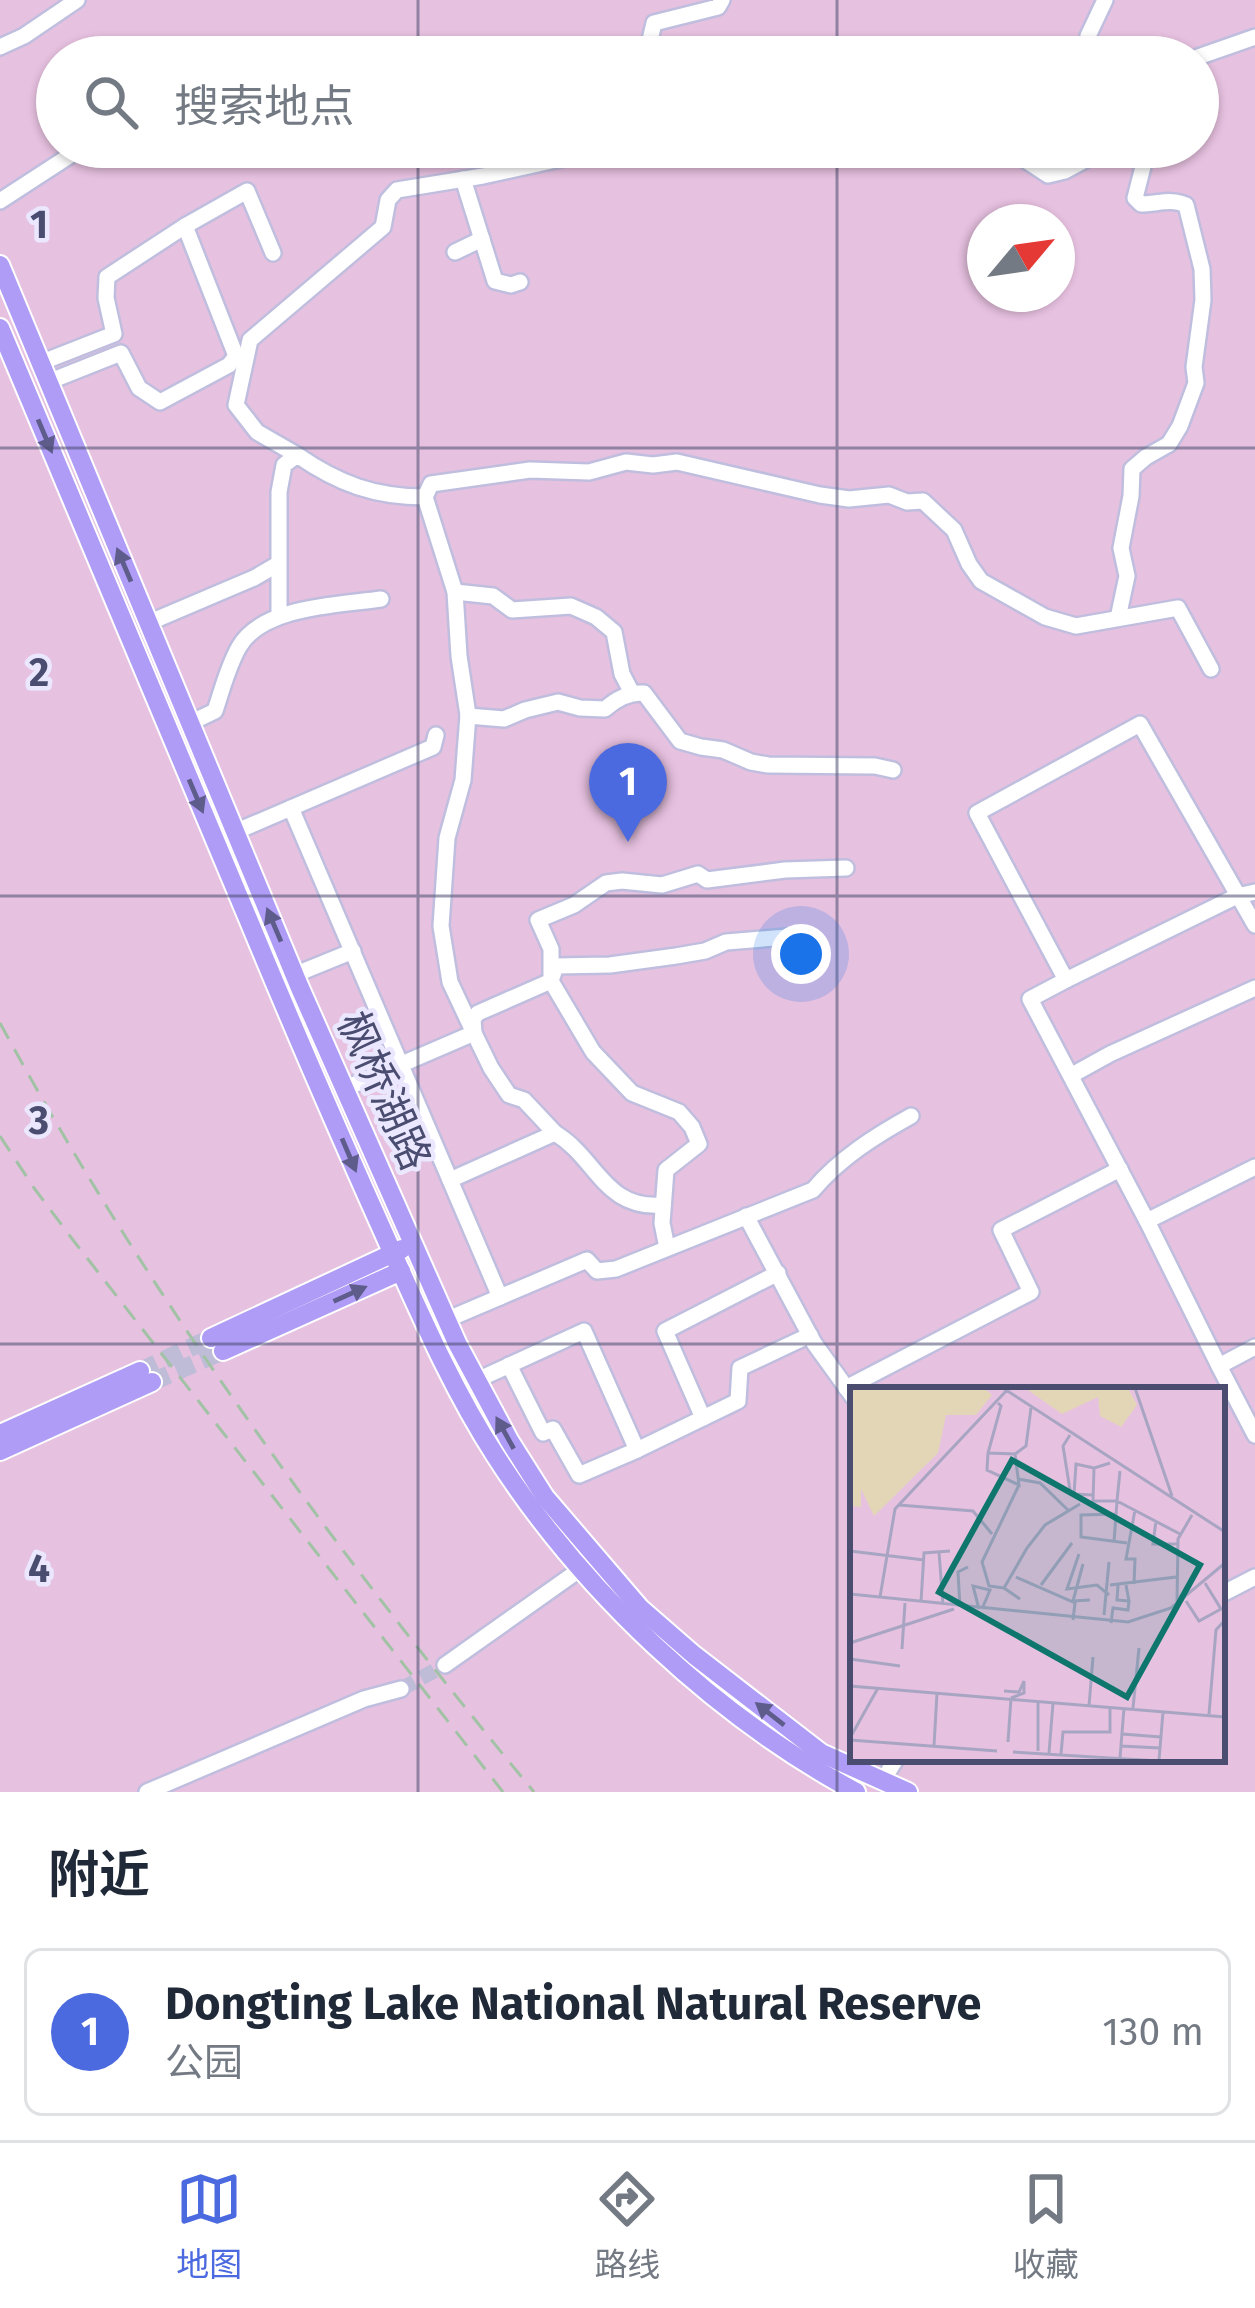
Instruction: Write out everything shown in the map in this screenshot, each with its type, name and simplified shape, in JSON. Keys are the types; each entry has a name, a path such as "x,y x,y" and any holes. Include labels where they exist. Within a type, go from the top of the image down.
{"main road":[{"name":"枫桥湖路","path":"0,265 294,975 412,1244 477,1380 544,1497 640,1608 694,1655 821,1753 908,1792"},
{"name":"枫桥湖路","path":"0,328 397,1262 494,1454 537,1514 631,1623 749,1723 816,1771 856,1792"},
{"path":"217,1345 397,1262 412,1244"},
{"path":"0,1434 146,1377 0,1450"}],"street":[{"path":"0,47 77,0"},
{"path":"651,36 654,23 718,7 722,0"},
{"path":"1088,36 1105,0"},
{"path":"1219,50 1255,37"},
{"path":"0,201 51,168"},
{"path":"425,497 366,492 257,432 236,405 250,340 382,227 388,200 398,190 516,168"},
{"path":"1037,168 1048,175 1070,168"},
{"path":"1118,618 1127,577 1121,548 1132,469 1169,444 1180,426 1196,382 1203,300 1202,269 1186,205 1176,200 1141,204 1135,198 1143,168"},
{"path":"463,179 495,281 520,282"},
{"path":"185,226 236,356 229,365 160,402 139,388 121,353 106,298 107,277 185,226 247,191 274,253"},
{"path":"455,252 482,239"},
{"path":"40,363 114,334 113,330"},
{"path":"48,382 121,353"},
{"path":"278,616 280,492 284,464 297,455"},
{"path":"663,1205 647,1207 627,1201 607,1188 574,1144 524,1100 509,1095 450,982 442,926 447,838 463,780 468,716 455,592 425,497 430,484 530,470 589,472 626,462 677,462 820,495 849,499 889,495 923,501 954,530 981,581 1001,594 1045,617 1076,626 1178,608 1211,669"},
{"path":"148,623 278,564"},
{"path":"455,592 493,596 512,610 571,606 596,616 614,632 622,674 632,694"},
{"path":"190,723 214,711 240,644 266,622 381,598"},
{"path":"468,716 504,719 558,702 605,709 616,699 644,693 680,741 768,765 893,770"},
{"path":"1066,980 977,813 1140,724 1255,925"},
{"path":"235,832 433,747 436,735"},
{"path":"291,808 500,1297"},
{"path":"667,1248 662,1223 666,1170 698,1144 692,1127 680,1112 632,1093 592,1052 551,981 551,950 538,920 606,883 662,885 698,874 707,880 846,868"},
{"path":"1255,892 1237,896 1030,999 1255,1435"},
{"path":"474,1033 472,1019 478,1013 551,981 556,966 610,965 690,954 726,942 787,938"},
{"path":"294,975 353,951"},
{"path":"1072,1075 1255,988"},
{"path":"344,1089 474,1033"},
{"path":"446,1320 587,1260 597,1271 616,1269 813,1190 827,1172 864,1144 911,1116"},
{"path":"450,1180 555,1132"},
{"path":"1147,1221 1255,1167"},
{"path":"859,1387 1031,1292 1001,1230 1120,1169"},
{"path":"746,1216 810,1335 850,1392"},
{"path":"703,1418 665,1331 778,1273"},
{"path":"477,1380 584,1331 637,1450"},
{"path":"509,1365 543,1433 553,1429 578,1475 738,1401 740,1368 810,1335"},
{"path":"1219,1366 1255,1347"},
{"path":"445,1665 582,1568"},
{"path":"1225,1592 1255,1577"},
{"path":"147,1792 364,1699 401,1689"},
{"path":"882,1782 894,1762"}],"shaded area":[{"path":"0,0 1255,0 1255,1792 0,1792"}],"tunnel":[{"path":"140,1371 211,1338"},
{"path":"152,1382 223,1351"},
{"path":"401,1689 445,1665"}],"railway":[{"path":"0,1023 118,1225 248,1420 388,1609 534,1792"},
{"path":"0,1136 73,1240 503,1792"}],"place":[{"name":"Dongting Lake National Natural Reserve","path":"628,842"}]}
